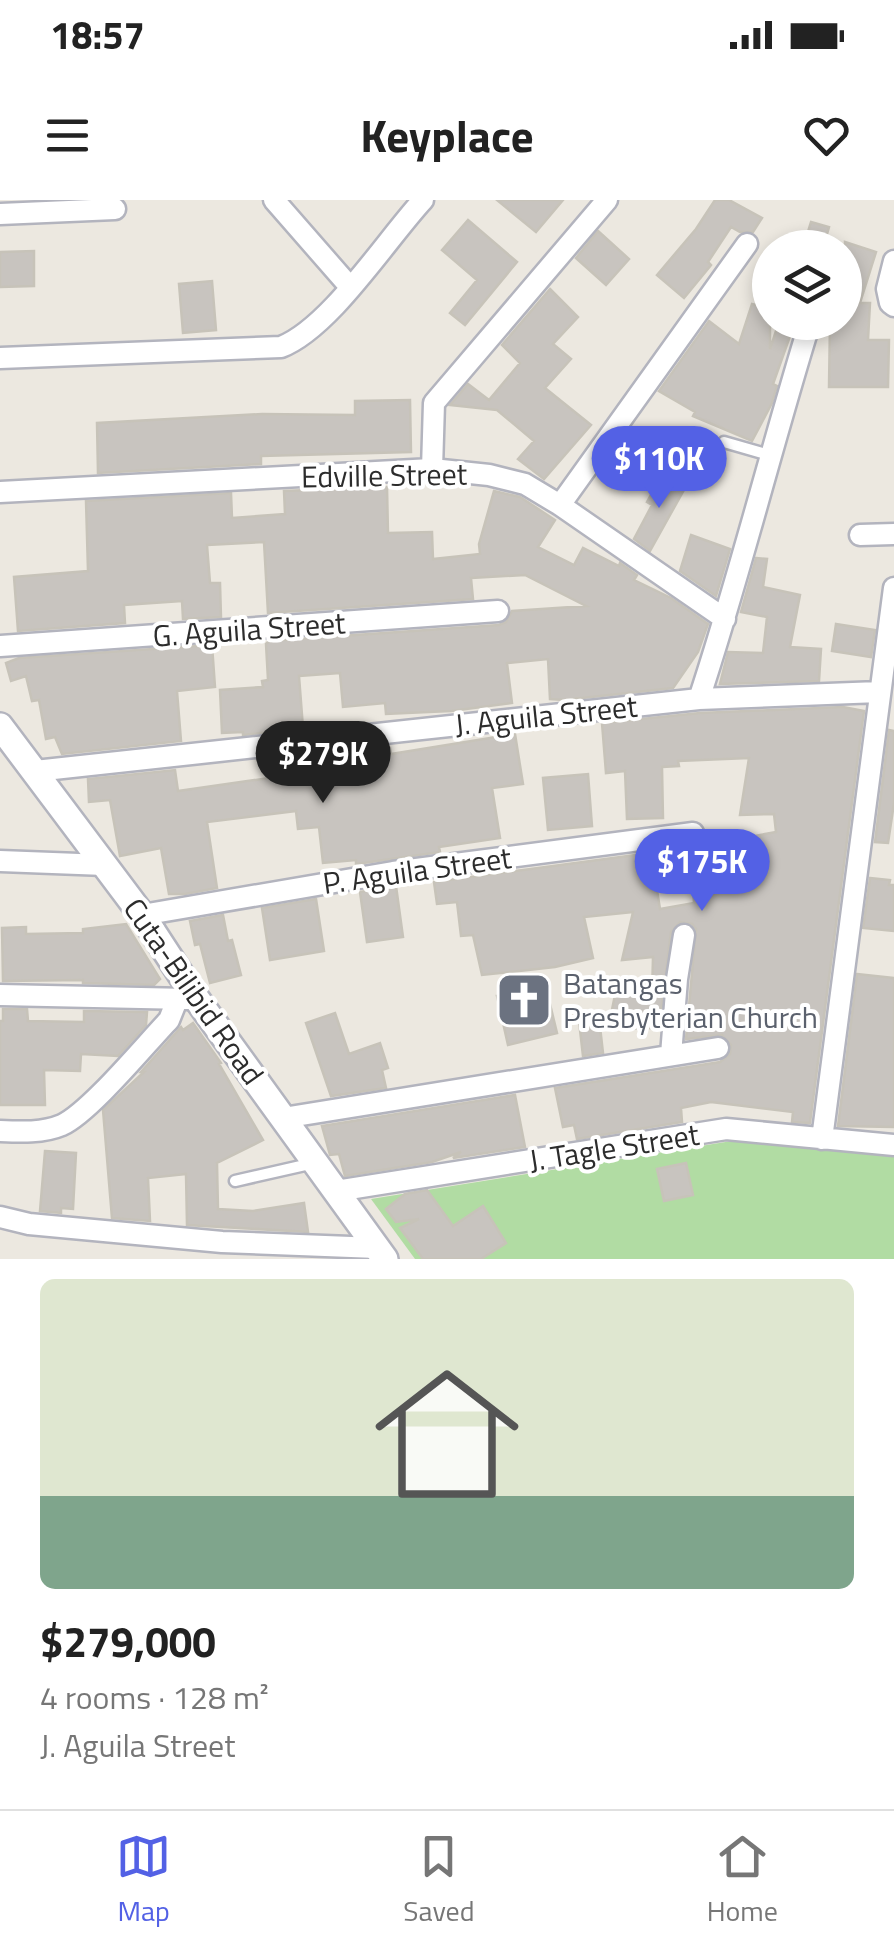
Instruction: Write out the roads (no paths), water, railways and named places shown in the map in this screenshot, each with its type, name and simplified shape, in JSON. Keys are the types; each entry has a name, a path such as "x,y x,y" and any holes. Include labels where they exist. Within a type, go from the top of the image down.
{"street":[{"path":"274,200 350,288"},
{"path":"432,468 434,403 607,200"},
{"path":"0,358 281,347 299,338 350,288 418,202"},
{"path":"0,214 115,210"},
{"path":"560,504 746,244"},
{"path":"891,298 894,262"},
{"path":"699,699 804,340"},
{"name":"Edville Street","path":"0,492 432,468 489,475 525,484 560,504 725,619"},
{"path":"860,535 894,534"},
{"path":"822,1139 894,588"},
{"name":"G. Aguila Street","path":"0,646 498,612"},
{"name":"J. Aguila Street","path":"35,772 699,699 879,692"},
{"name":"Cuta-Bilibid Road","path":"0,726 142,915 187,999 283,1118 381,1254"},
{"name":"P. Aguila Street","path":"142,915 393,872 693,833"},
{"path":"0,860 105,865"},
{"path":"671,1055 684,934"},
{"path":"0,995 187,999"},
{"path":"0,1132 54,1128 76,1117 187,999"},
{"path":"283,1118 718,1048"},
{"name":"J. Tagle Street","path":"336,1191 726,1129 894,1145"},
{"path":"0,1218 29,1224 381,1254"}],"lane":[{"path":"724,442 769,455"},
{"path":"235,1181 315,1162"}],"place":[{"name":"Batangas Presbyterian Church","path":"524,1000"}]}
